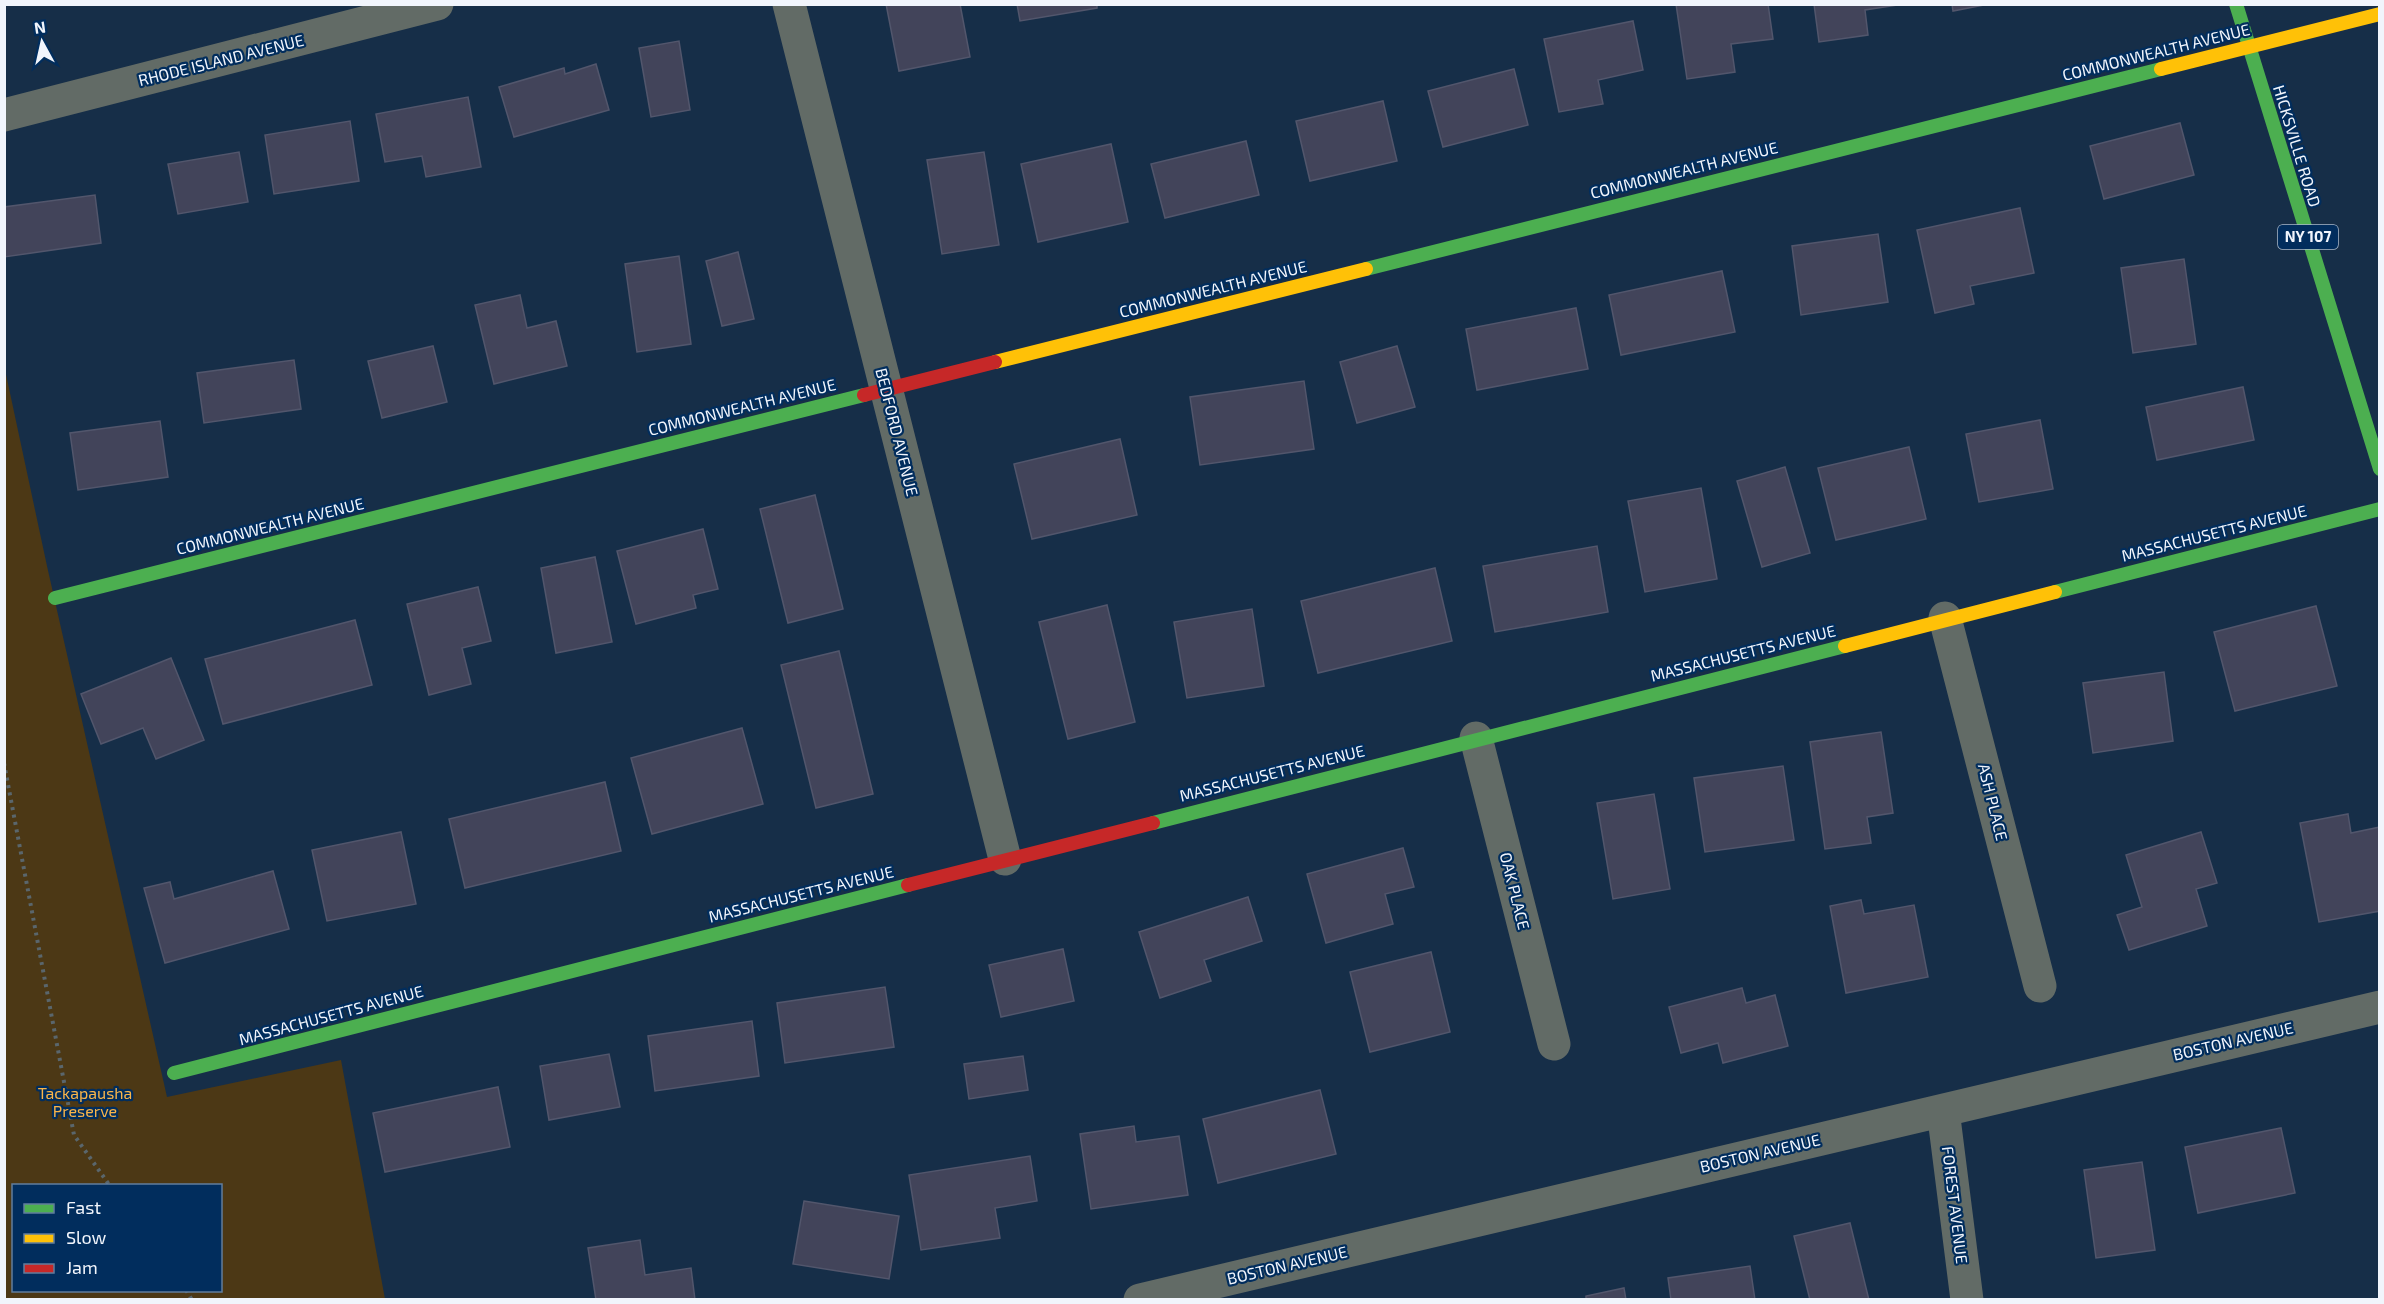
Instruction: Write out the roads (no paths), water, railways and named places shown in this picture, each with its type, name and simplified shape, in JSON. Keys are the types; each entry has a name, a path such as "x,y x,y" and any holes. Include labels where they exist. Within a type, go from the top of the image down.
{"street":[{"name":"RHODE ISLAND AVENUE","path":"4,115 437,4"},
{"name":"BEDFORD AVENUE","path":"789,4 1005,859"},
{"name":"HICKSVILLE ROAD","path":"2236,4 2379,469"},
{"name":"COMMONWEALTH AVENUE","path":"55,598 2379,14"},
{"name":"MASSACHUSETTS AVENUE","path":"174,1073 1945,618 2379,509"},
{"name":"ASH PLACE","path":"1945,618 2040,986"},
{"name":"OAK PLACE","path":"1476,738 1554,1044"},
{"name":"BOSTON AVENUE","path":"1140,1299 2379,1007"},
{"name":"FOREST AVENUE","path":"1943,1110 1967,1299"}],"park label":[{"name":"Tackapausha Preserve","path":"85,1102"}]}
